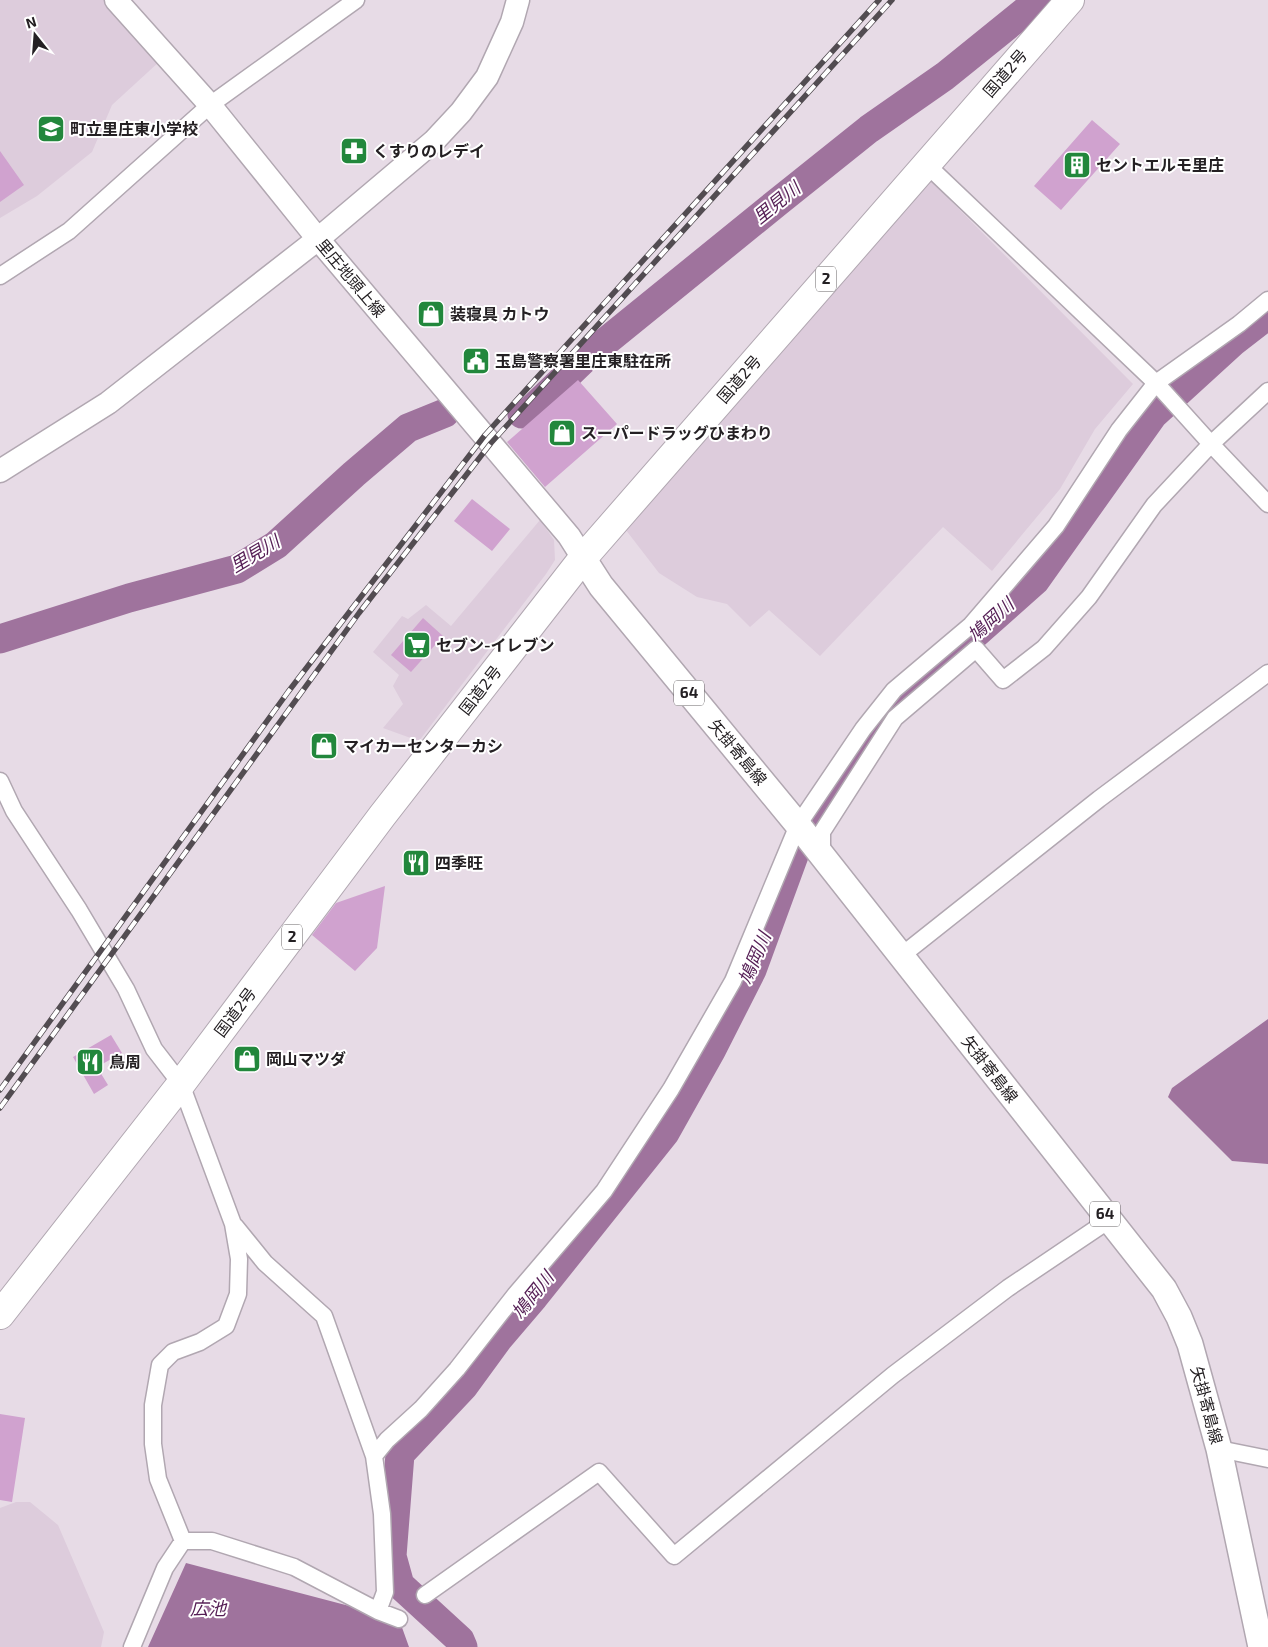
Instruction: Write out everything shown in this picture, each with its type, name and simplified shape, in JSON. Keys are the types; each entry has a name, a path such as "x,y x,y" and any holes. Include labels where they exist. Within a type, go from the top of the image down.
{"highway":[{"name":"国道2号","path":"0,1315 181,1084 382,816 583,558 1070,0"}],"main road":[{"name":"里庄地頭上線","path":"116,0 210,105 318,239 569,536 583,558"},
{"path":"0,472 108,403 318,239 434,141 461,112 487,77 512,22 518,0"},
{"name":"矢掛寄島線","path":"583,558 601,586 798,825 1164,1289 1179,1317 1190,1344 1219,1448 1261,1647"}],"street":[{"path":"0,276 69,231 210,105 356,0"},
{"path":"926,164 1156,383 1210,444 1268,504"},
{"path":"374,1456 421,1409 457,1369 515,1295 609,1183 671,1090 733,981 798,825 863,729 894,690 971,625 1056,526 1119,430 1156,383 1239,324 1268,300"},
{"path":"819,852 822,832 895,718 976,649 1003,680 1044,648 1089,598 1154,505 1210,444 1268,391"},
{"path":"900,956 1099,799 1268,673"},
{"path":"0,781 14,811 79,910 126,989 154,1049 181,1084 233,1224 239,1259 238,1294 226,1326 200,1342 173,1352 160,1364 153,1405 153,1444 158,1479 182,1541"},
{"path":"425,1595 599,1472 674,1556 893,1374 1008,1288 1109,1220"},
{"path":"233,1224 265,1263 324,1316 374,1456 382,1514 385,1592 378,1611"},
{"path":"1219,1448 1268,1459"},
{"path":"182,1541 212,1541 294,1566 378,1611 399,1620"},
{"path":"132,1647 165,1568 182,1541"}],"shaded area":[{"name":"町立里庄東小学校","path":"0,0 105,0 160,61 112,105 92,152 37,196 0,218"},
{"path":"928,178 1133,384 1095,429 1060,489 992,571 943,527 820,656 769,610 750,627 727,604 697,597 659,573 622,525"},
{"path":"540,520 554,540 555,560 546,574 419,741 383,728 403,704 393,686 399,675 373,652 402,616 408,619 426,605 451,626"},
{"path":"16,1502 30,1502 58,1525 104,1632 101,1647 0,1647 0,1508"}],"water":[{"path":"1268,1019 1268,1164 1232,1161 1168,1097 1172,1088"},
{"name":"広池","path":"186,1563 399,1619 409,1647 148,1647"}],"building":[{"name":"セントエルモ里庄","path":"1092,120 1120,144 1061,210 1034,186"},
{"path":"0,151 24,185 0,202"},
{"name":"スーパードラッグひまわり","path":"578,380 617,424 545,487 507,442"},
{"path":"472,499 510,529 492,551 454,521"},
{"name":"セブン-イレブン","path":"423,618 443,636 411,672 391,655"},
{"path":"385,886 377,948 355,971 312,935 336,903"},
{"name":"鳥周","path":"111,1035 122,1053 97,1067 108,1085 94,1094 73,1057"},
{"path":"0,1414 25,1418 12,1502 0,1500"}],"waterway":[{"name":"里見川","path":"522,414 529,412 583,360 779,201 869,129 945,76 1039,0"},
{"name":"鳩岡川","path":"463,1647 460,1640 400,1585 392,1556 400,1454 464,1386 499,1338 665,1133 711,1051 752,970 796,850 892,708 1035,581 1153,415 1233,342 1268,315"},
{"name":"里見川","path":"0,639 129,598 237,569 276,545 408,428 445,413"}],"railway":[{"path":"0,1090 288,692 485,435 879,0"},
{"path":"0,1108 359,613 491,443 892,0"}],"place":[{"name":"町立里庄東小学校","path":"51,129"},
{"name":"くすりのレデイ","path":"354,151"},
{"name":"セントエルモ里庄","path":"1077,165"},
{"name":"装寝具 カトウ","path":"431,314"},
{"name":"玉島警察署里庄東駐在所","path":"476,361"},
{"name":"スーパードラッグひまわり","path":"562,433"},
{"name":"セブン-イレブン","path":"417,645"},
{"name":"マイカーセンターカシ","path":"324,746"},
{"name":"四季旺","path":"416,863"},
{"name":"岡山マツダ","path":"247,1059"},
{"name":"鳥周","path":"90,1062"}]}
